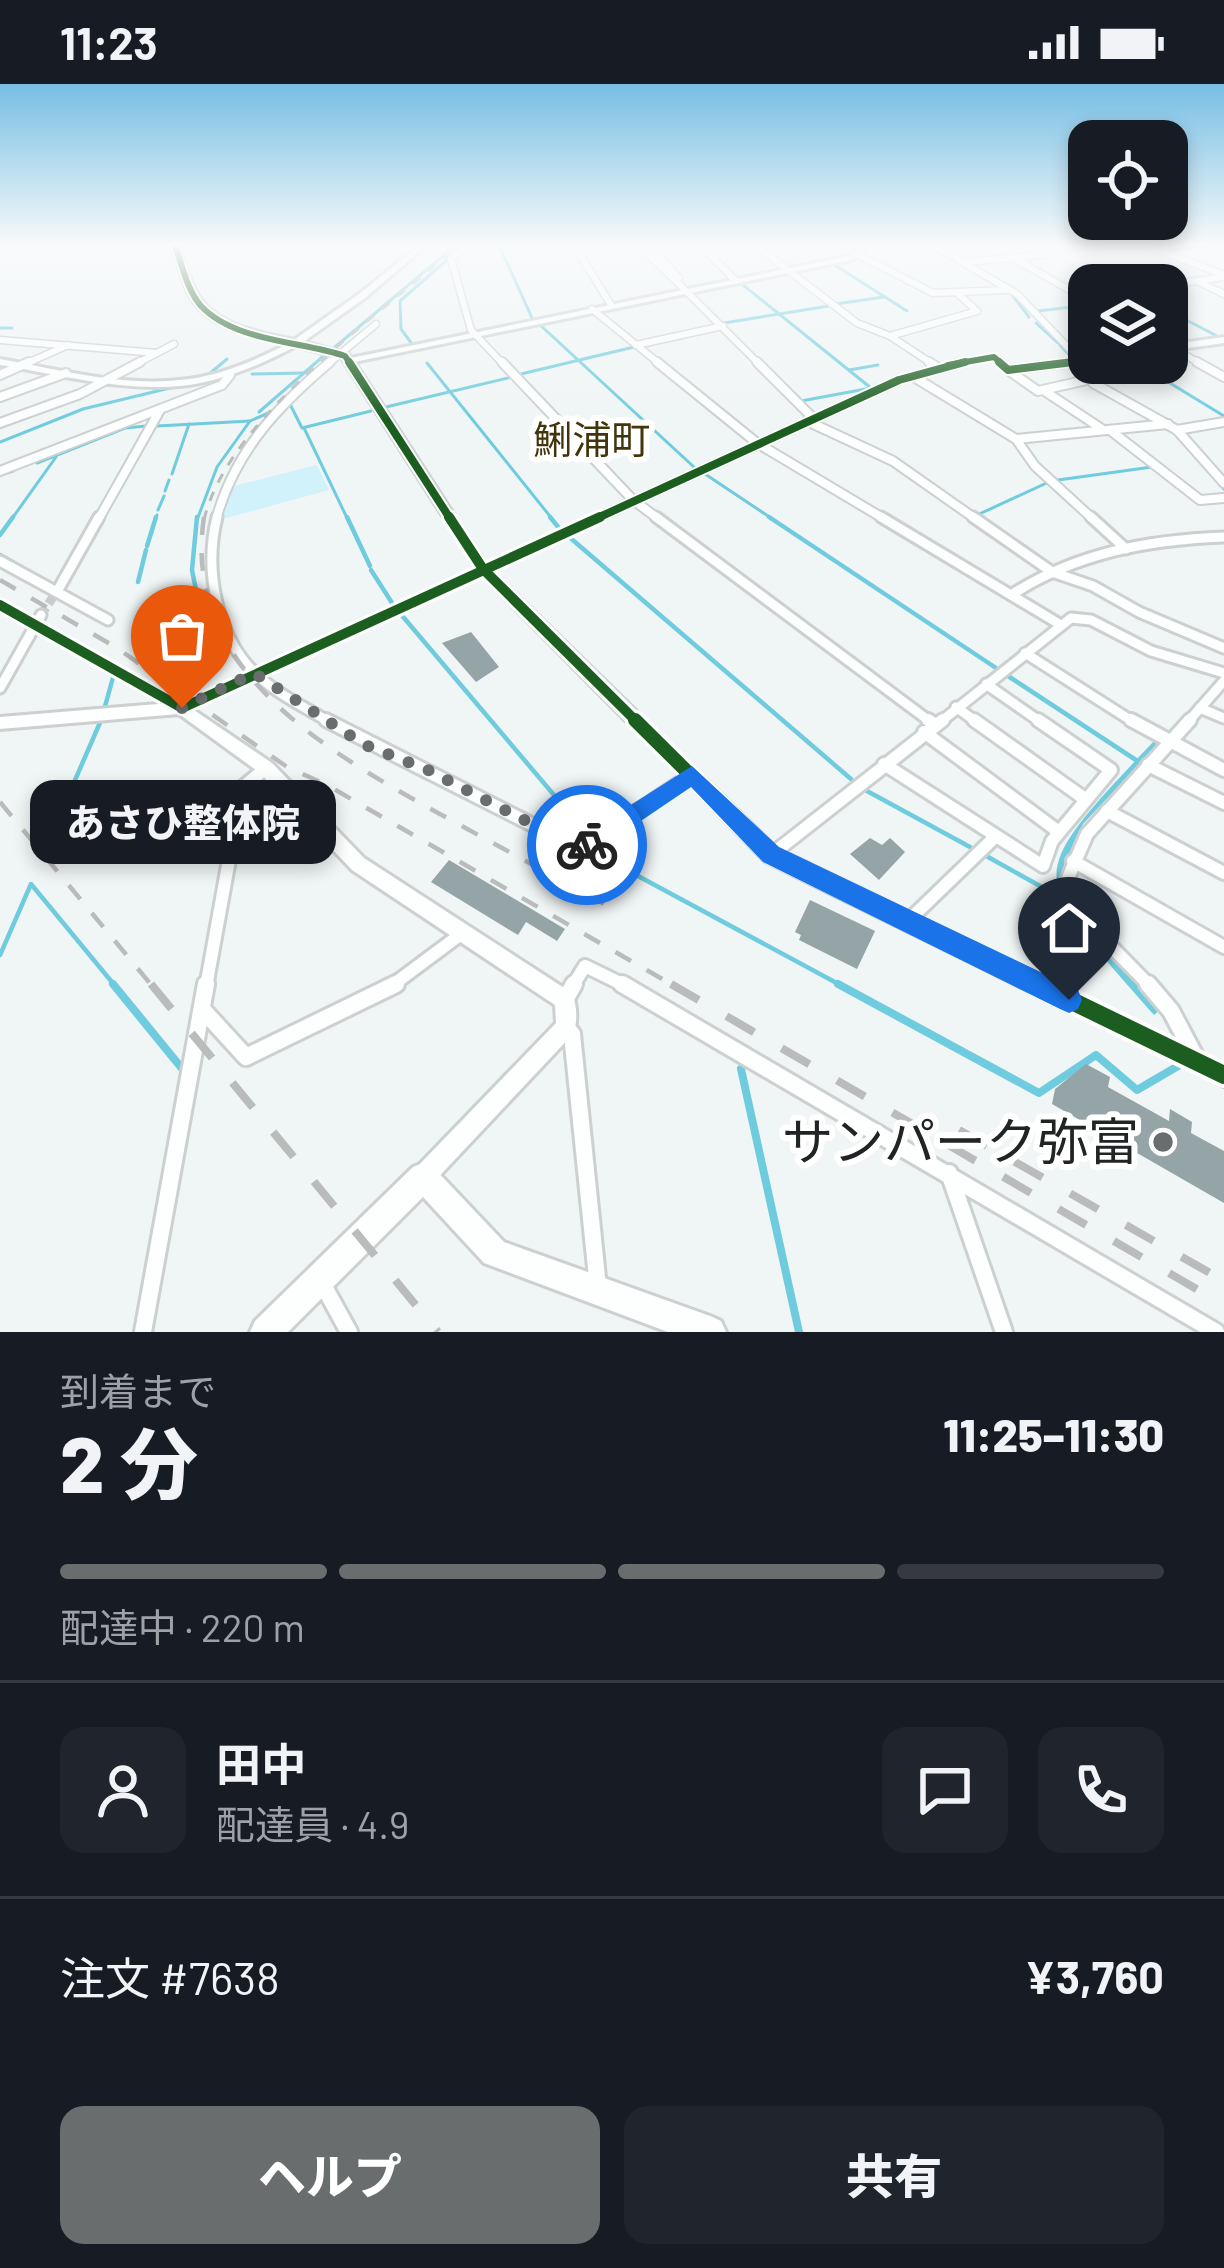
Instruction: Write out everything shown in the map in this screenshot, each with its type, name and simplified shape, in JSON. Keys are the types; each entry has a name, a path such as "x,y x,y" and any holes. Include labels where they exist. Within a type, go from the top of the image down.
{"main road":[{"path":"266,1332 423,1177 494,1252 710,1332"}],"street":[{"path":"201,303 246,330 345,358 620,303"},
{"path":"0,362 148,384 230,376 297,342 348,303"},
{"path":"466,303 476,334 633,500 1059,832"},
{"path":"698,303 810,419 893,461 1048,569 1224,648"},
{"path":"829,303 937,367 994,357 1026,389 1046,392 1106,430 1200,500 1224,498"},
{"path":"890,336 977,311 968,303"},
{"path":"1024,303 1068,343"},
{"path":"592,309 758,443 1061,625"},
{"path":"376,324 345,358 271,417 250,444 217,509 212,533 213,581 237,646 254,673 365,745 428,770 580,849 692,775"},
{"path":"636,346 719,326"},
{"path":"0,340 157,353"},
{"path":"1188,344 1224,340"},
{"path":"0,375 71,343"},
{"path":"0,423 106,380 174,344"},
{"path":"345,358 483,569 771,855 1224,1076"},
{"path":"1188,358 1224,377"},
{"path":"1008,370 1068,362"},
{"path":"0,723 182,708 810,419 939,371 937,367"},
{"path":"0,397 66,374"},
{"path":"0,471 222,386 230,376"},
{"path":"914,377 1016,440 1035,466 1126,549"},
{"path":"1046,392 1074,384"},
{"path":"1100,384 1173,427 1224,483"},
{"path":"58,588 160,410"},
{"path":"1016,440 1224,422"},
{"path":"1212,499 1224,509"},
{"path":"1011,595 1048,569 1165,540 1224,537"},
{"path":"0,561 108,620"},
{"path":"0,605 182,708 266,768 358,864 565,1000"},
{"path":"771,855 1071,618 1091,620 1151,651 1224,677 1107,811 1073,861 1065,885 1072,899 1174,1012 1197,1062"},
{"path":"0,688 35,621"},
{"path":"1025,653 1168,743 1224,770"},
{"path":"884,764 1043,866 1059,832 1111,770 986,684"},
{"path":"956,707 1085,799"},
{"path":"1200,708 1224,718"},
{"path":"1148,765 1224,802"},
{"path":"143,1332 242,788 266,768"},
{"path":"1107,811 1224,873"},
{"path":"908,921 995,837"},
{"path":"1073,861 1224,947"},
{"path":"202,1009 246,1057 403,981 461,934"},
{"path":"598,1287 572,1034 566,1027 565,1000 585,965 950,1173 1216,1332"},
{"path":"423,1177 566,1027"},
{"path":"950,1173 1004,1332"},
{"path":"319,1278 349,1332"}],"shaded area":[{"path":"317,465 329,490 219,520 230,487"}],"water":[{"path":"1154,741 1157,745 1083,824 1058,883 1070,910 1161,1009 1154,1015 1082,932 1063,903 1056,878 1062,853 1079,824"}],"building":[{"path":"471,632 499,667 476,682 442,643"},
{"path":"870,838 882,845 890,838 905,852 879,880 850,854"},
{"path":"449,860 565,929 557,941 526,922 518,935 431,882"},
{"path":"810,900 875,931 857,969 799,940 801,935 795,932"},
{"name":"サンパーク弥富","path":"1086,1064 1110,1077 1108,1087 1169,1121 1170,1109 1192,1122 1191,1133 1224,1151 1224,1203 1052,1104 1055,1089"}],"waterway":[{"path":"335,347 387,303"},
{"path":"400,303 401,329 412,344"},
{"path":"525,303 532,318"},
{"path":"766,303 779,314"},
{"path":"836,304 841,303"},
{"path":"895,303 907,311"},
{"path":"1019,303 1029,317"},
{"path":"779,314 829,306"},
{"path":"1038,311 1068,307"},
{"path":"724,323 779,314"},
{"path":"779,314 871,388 801,401"},
{"path":"1188,321 1217,336"},
{"path":"538,323 578,360"},
{"path":"1036,323 1058,343"},
{"path":"0,328 12,328"},
{"path":"1060,345 1068,354"},
{"path":"578,360 634,347"},
{"path":"259,412 327,353"},
{"path":"208,375 227,359"},
{"path":"521,374 578,360"},
{"path":"578,360 695,468"},
{"path":"427,363 450,392"},
{"path":"849,370 878,365"},
{"path":"252,374 303,373"},
{"path":"450,392 512,377"},
{"path":"1171,384 1224,416"},
{"path":"0,442 83,409 174,387"},
{"path":"386,407 450,392"},
{"path":"450,392 553,520"},
{"path":"290,404 302,428 371,411"},
{"path":"250,421 275,410"},
{"path":"189,424 250,421"},
{"path":"197,520 217,467 250,421"},
{"path":"157,426 189,424"},
{"path":"172,474 189,424"},
{"path":"37,463 125,428 146,426"},
{"path":"304,428 348,520"},
{"path":"11,520 56,457"},
{"path":"1200,461 1224,489"},
{"path":"1058,480 1152,467"},
{"path":"0,475 13,471"},
{"path":"702,472 774,520"},
{"path":"165,491 169,480"},
{"path":"975,516 1051,481"},
{"path":"158,510 164,496"},
{"path":"155,519 157,515"},
{"path":"0,535 13,517"},
{"path":"197,517 192,570 203,625"},
{"path":"347,517 370,566"},
{"path":"550,517 559,528"},
{"path":"769,517 996,668"},
{"path":"147,546 155,519"},
{"path":"568,536 851,779"},
{"path":"138,582 146,550"},
{"path":"0,555 21,567"},
{"path":"371,570 394,606"},
{"path":"399,612 587,834"},
{"path":"104,710 114,674 110,671"},
{"path":"1008,676 1139,762"},
{"path":"102,718 49,840 62,853 227,834"},
{"path":"867,791 970,847"},
{"path":"988,857 1049,891"},
{"path":"612,862 844,987"},
{"path":"0,955 31,884 116,987"},
{"path":"113,984 184,1071"},
{"path":"838,984 1039,1093 1096,1055 1137,1090 1178,1066"},
{"path":"741,1069 799,1332"}],"tunnel":[{"path":"41,615 59,588"}],"railway":[{"path":"204,520 218,482 274,407 389,303"},
{"path":"204,517 203,571 215,619 238,661 270,698 351,762 608,906"},
{"path":"0,580 117,648 287,767 327,785 676,987"},
{"path":"0,802 153,987"},
{"path":"151,984 438,1332"},
{"path":"671,984 1224,1305"},
{"path":"959,1130 1224,1281"}],"cycle path":[{"path":"199,303 214,317 249,332 345,356 483,569 771,855 1224,1075"},
{"path":"0,605 182,708 899,380 939,371 937,367 994,357 1008,370 1068,363"}],"way so far":[{"path":"182,708 254,673 365,745 428,770 580,849 587,845"}],"place":[{"name":"あさひ整体院","path":"182,708"},
{"name":"サンパーク弥富","path":"1163,1142"}],"district":[{"name":"鯏浦町","path":"592,440"}],"route":[{"path":"587,845 692,775 771,855 1069,1000"}]}
